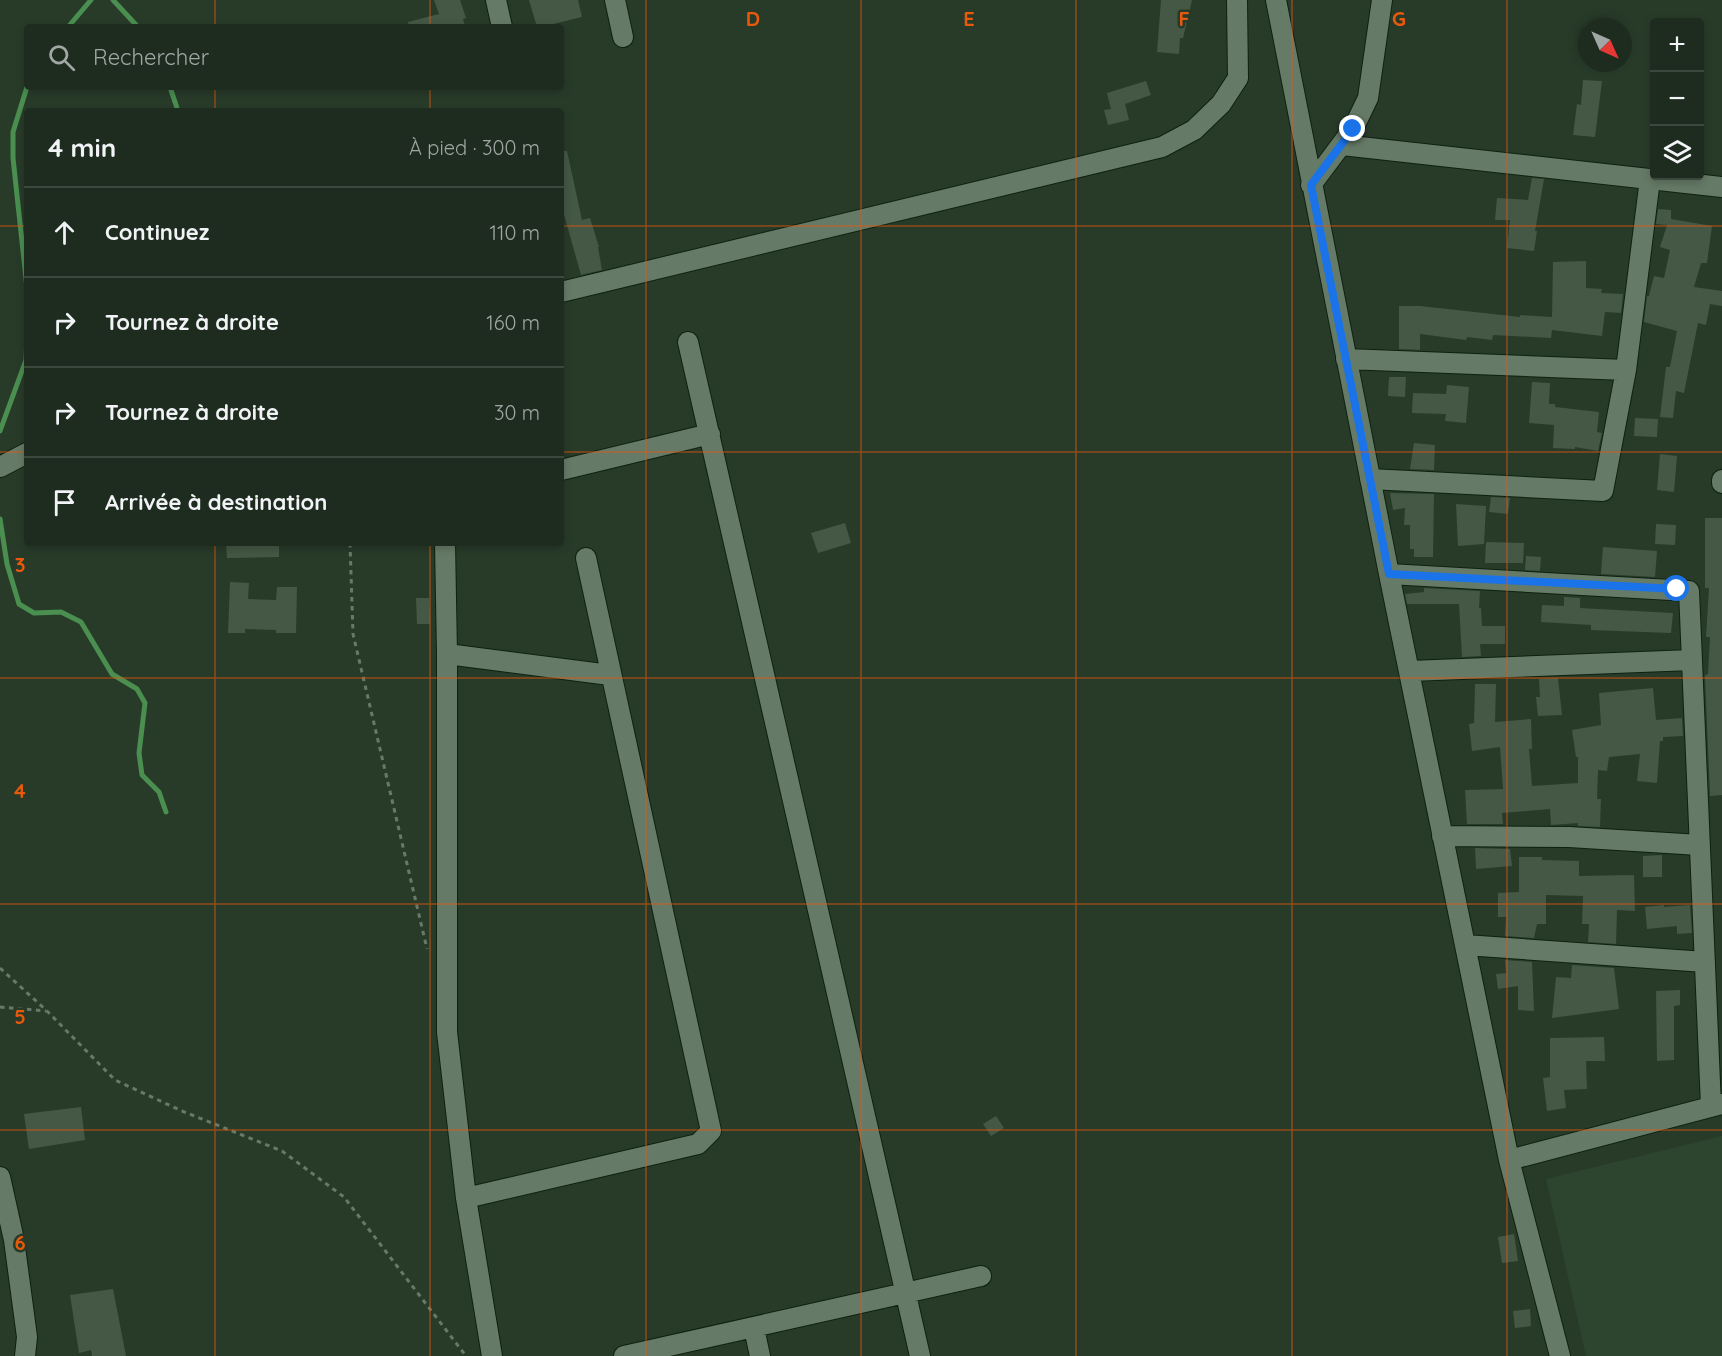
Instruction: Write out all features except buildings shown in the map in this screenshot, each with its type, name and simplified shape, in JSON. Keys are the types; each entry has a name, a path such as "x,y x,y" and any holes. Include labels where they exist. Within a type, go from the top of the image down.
{"street":[{"path":"496,0 501,24"},
{"path":"615,0 624,37"},
{"path":"564,291 1162,147 1194,130 1221,104 1238,78 1237,0"},
{"path":"1276,0 1389,574 1509,1160 1560,1356"},
{"path":"1311,185 1353,129 1368,98 1382,0"},
{"path":"1342,145 1650,179 1626,370 1603,491 1370,479"},
{"path":"1659,180 1722,187"},
{"path":"688,342 920,1356"},
{"path":"1346,359 1626,370"},
{"path":"564,469 710,434"},
{"path":"0,467 24,455"},
{"path":"445,546 447,1032 466,1198 492,1356"},
{"path":"466,1198 698,1144 711,1131 586,558"},
{"path":"1389,574 1689,591 1705,962 1714,1008 1717,1105 1509,1160"},
{"path":"447,654 610,675"},
{"path":"1410,671 1692,660"},
{"path":"1443,836 1569,837 1700,845"},
{"path":"1465,945 1705,962"},
{"path":"0,1177 16,1251 27,1337 25,1356"},
{"path":"624,1356 981,1276"},
{"path":"754,1328 760,1356"}],"path":[{"path":"350,546 353,634 428,952"},
{"path":"0,968 47,1011 115,1080 182,1111 282,1151 344,1197 466,1356"},
{"path":"0,1007 47,1011"}],"shaded area":[{"path":"1722,1136 1722,1356 1586,1356 1546,1179"}],"waterway":[{"path":"71,24 91,0"},
{"path":"113,0 135,24"},
{"path":"24,260 13,158 13,132 26,90"},
{"path":"171,90 177,108"},
{"path":"0,431 24,365"},
{"path":"0,519 7,564 19,604 34,613 61,612 81,622 112,674 137,689 145,703 139,753 142,775 159,792 166,812"}],"route":[{"path":"1353,129 1311,185 1389,574 1677,589"}]}
